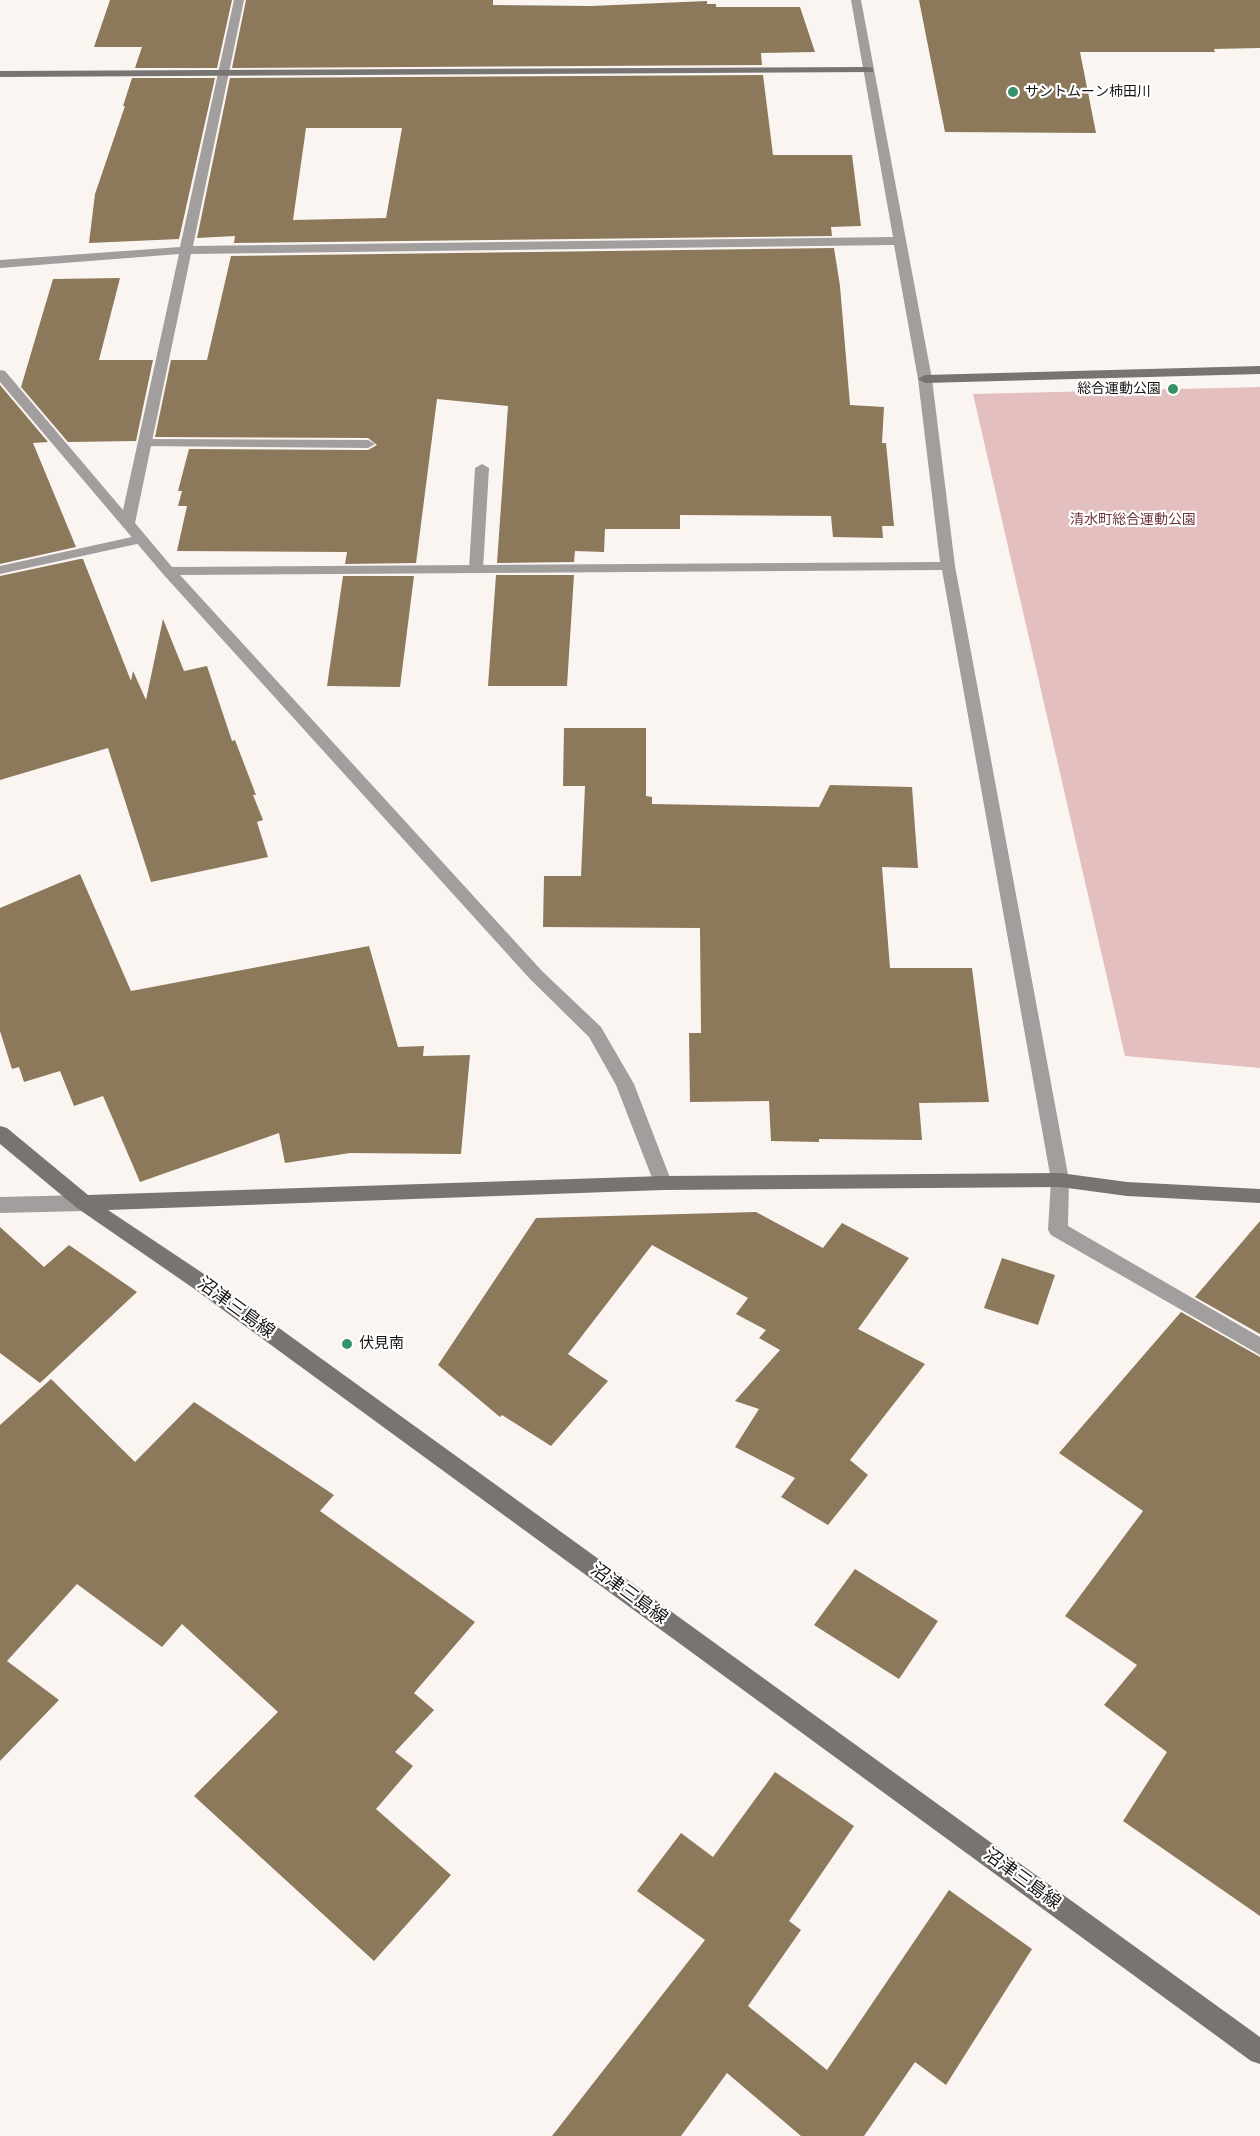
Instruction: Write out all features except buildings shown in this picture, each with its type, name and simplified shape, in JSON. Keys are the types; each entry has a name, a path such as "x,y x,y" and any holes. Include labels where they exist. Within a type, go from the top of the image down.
{"street":[{"path":"128,522 188,250 239,0"},
{"path":"856,0 925,379 948,567 1060,1180 1058,1230 1260,1347"},
{"path":"0,74 869,70"},
{"path":"0,264 188,250 899,241"},
{"path":"925,379 1260,370"},
{"path":"0,374 168,571 536,975 595,1032 625,1084 663,1183"},
{"path":"146,443 368,444"},
{"path":"476,569 482,468"},
{"path":"0,570 141,539"},
{"path":"168,571 948,567"},
{"name":"沼津三島線","path":"0,1132 84,1203 201,1282 1260,2052"},
{"path":"0,1205 663,1183 1060,1180 1127,1189 1260,1196"}],"green space":[{"name":"清水町総合運動公園","path":"1260,387 1260,1068 1125,1056 973,394"}],"place":[{"name":"サントムーン柿田川","path":"1013,92"},
{"name":"総合運動公園","path":"1173,389"},
{"name":"伏見南","path":"347,1344"}]}
